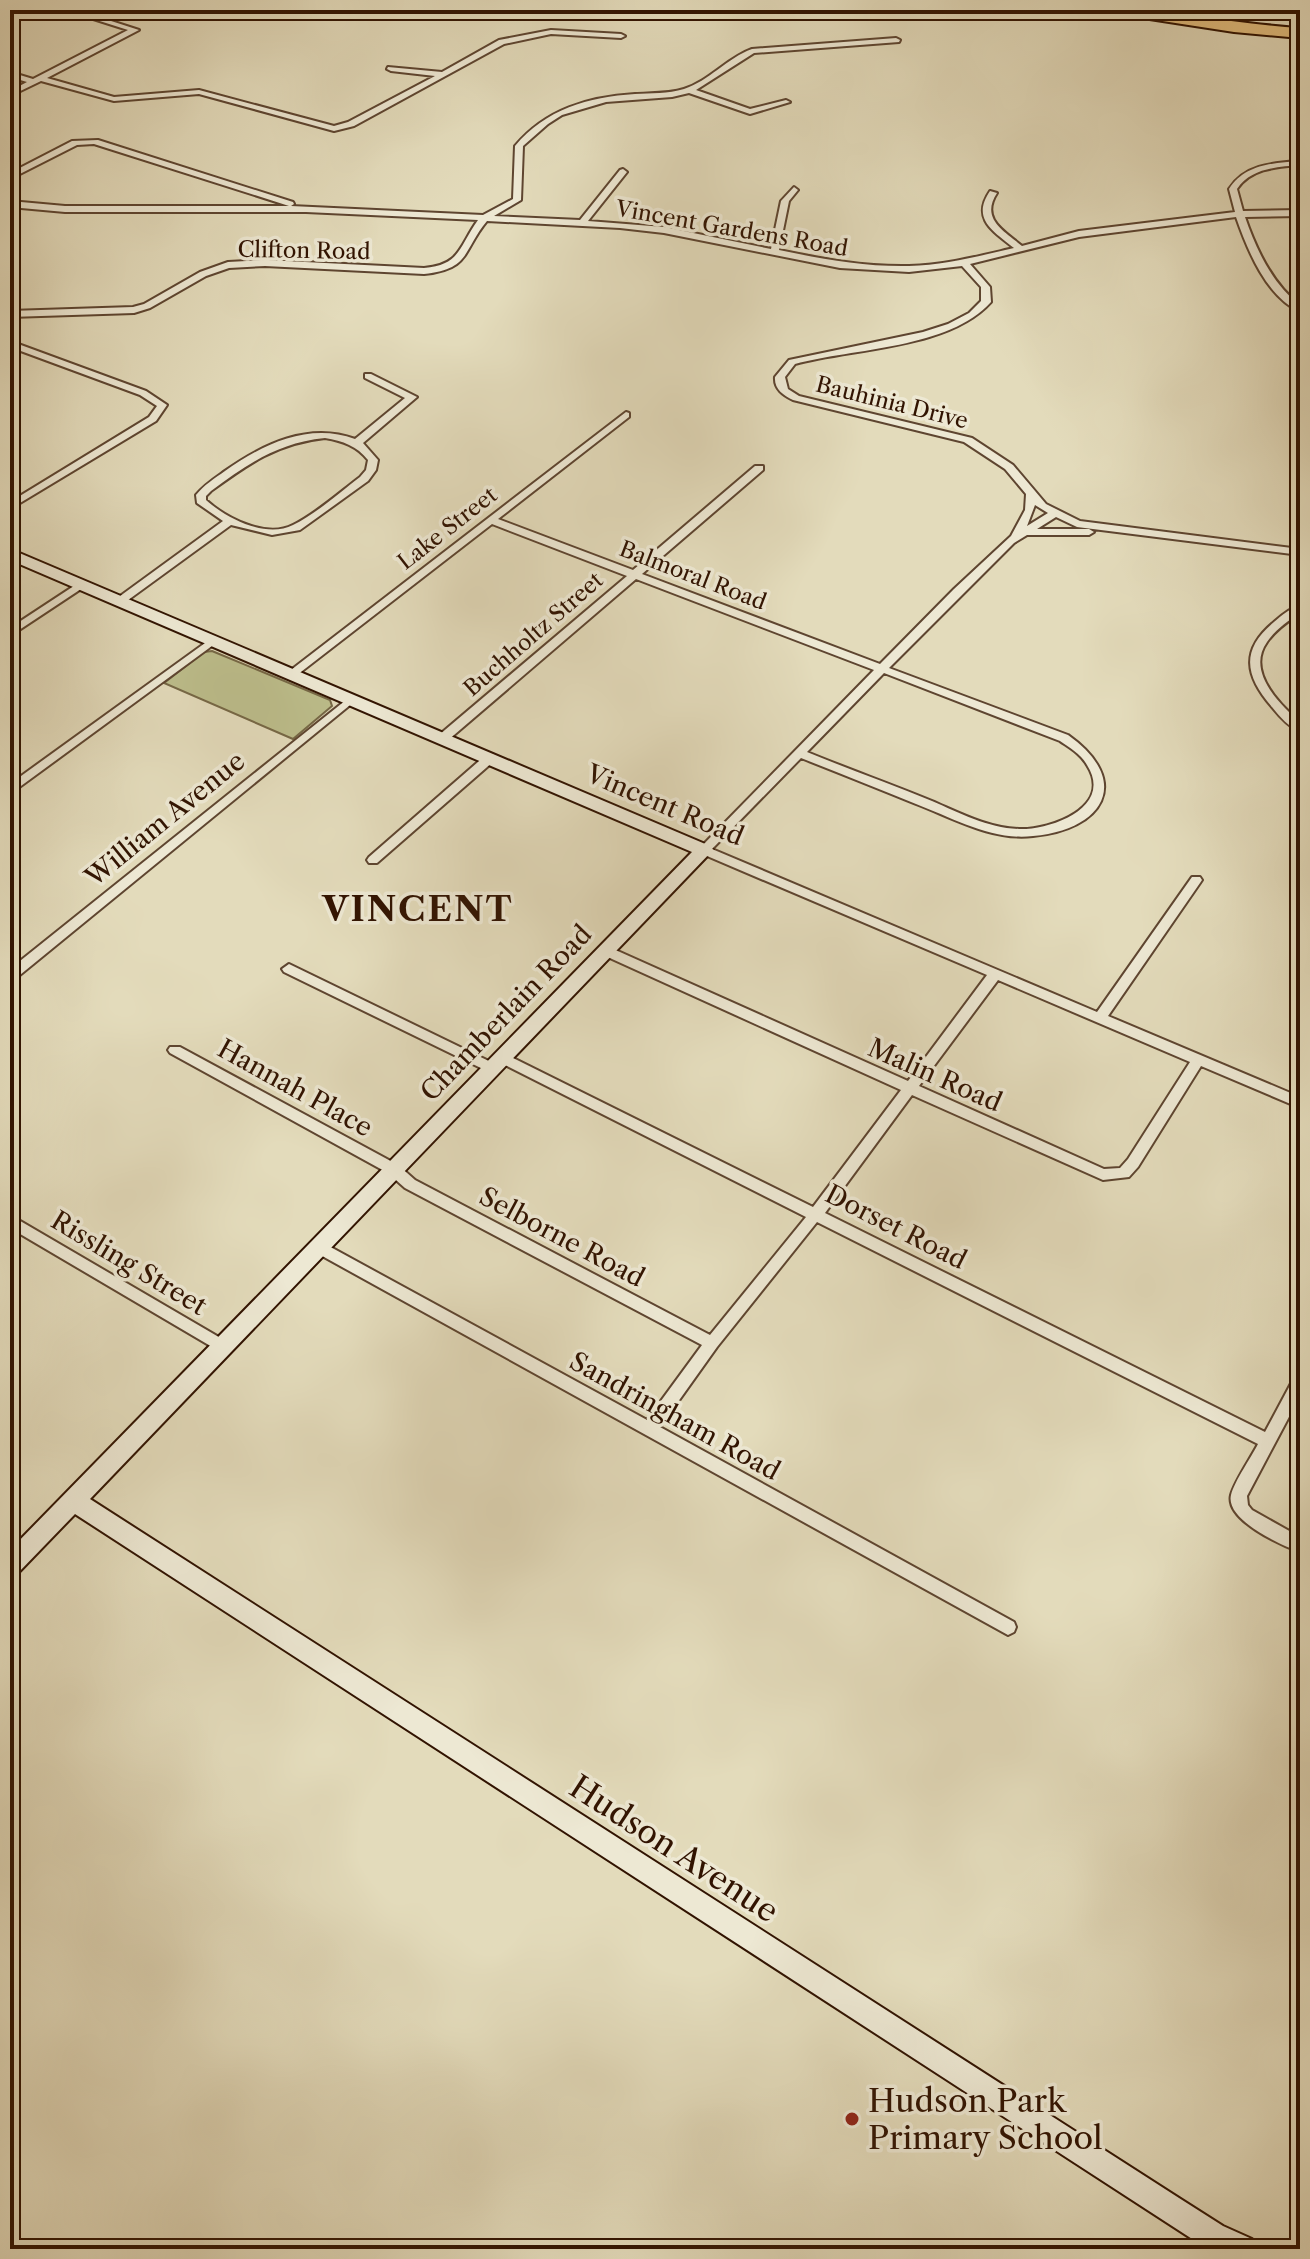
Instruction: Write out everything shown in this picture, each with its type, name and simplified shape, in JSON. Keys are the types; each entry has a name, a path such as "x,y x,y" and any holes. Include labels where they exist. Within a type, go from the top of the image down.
{"highway":[{"path":"1117,10 1234,28 1300,33"},
{"path":"1243,12 1300,17"}],"street":[{"path":"10,94 133,32 133,28 69,10"},
{"path":"10,74 114,99 199,92 329,130 351,124 493,45 533,34 571,31 621,36"},
{"path":"689,90 752,51 896,40"},
{"path":"391,69 443,74"},
{"path":"485,218 517,200 519,146 556,115 590,101 689,90 750,112 786,102"},
{"path":"10,176 69,146 88,142 306,209"},
{"path":"1300,163 1254,171 1238,180 1233,189 1262,268 1274,289 1300,309"},
{"path":"583,222 623,172"},
{"path":"774,253 785,201 794,190"},
{"path":"993,193 985,203 986,215 1019,248"},
{"path":"244,209 260,194"},
{"name":"Vincent Gardens Road","path":"10,204 65,209 306,209 583,222 664,230 774,253 870,268 909,269 964,263 1079,234 1242,214 1300,213"},
{"name":"Clifton Road","path":"10,314 134,310 147,306 203,274 243,263 447,269 460,260 485,218"},
{"name":"Bauhinia Drive","path":"964,263 985,287 986,302 975,315 938,330 803,358 784,368 778,380 780,386 796,398 968,440 998,458 1031,495 1054,514 1077,524 1113,531 1300,552"},
{"path":"10,344 147,395 162,405 153,419 10,506"},
{"path":"357,443 412,397 368,376"},
{"name":"Lake Street","path":"293,673 626,415"},
{"path":"325,435 357,443 367,450 373,460 371,470 364,479 296,528 274,533 231,520 208,509 201,501 201,495 278,442 325,435"},
{"name":"Buchholtz Street","path":"443,738 759,468"},
{"path":"1031,495 1030,510 1020,535 1113,531"},
{"name":"Chamberlain Road","path":"13,1557 224,1347 393,1169 883,667 1020,535 1054,514"},
{"path":"120,601 231,520"},
{"name":"Balmoral Road","path":"490,520 1033,725 1082,748 1095,763 1100,779 1100,795 1074,821 1051,830 1011,832 970,821 798,753"},
{"name":"Vincent Road","path":"10,554 1300,1103"},
{"path":"10,633 80,585"},
{"path":"1300,608 1257,648 1255,662 1267,692 1284,715 1300,728"},
{"path":"10,790 212,641"},
{"name":"William Avenue","path":"10,976 351,699"},
{"path":"373,860 490,758"},
{"path":"1100,1018 1196,880"},
{"name":"Malin Road","path":"606,951 1086,1169 1114,1176 1124,1173 1133,1163 1198,1060"},
{"name":"Dorset Road","path":"289,969 497,1063 816,1214 1267,1441"},
{"path":"649,1430 712,1343 816,1214 996,973"},
{"name":"Hannah Place","path":"175,1050 393,1169"},
{"name":"Selborne Road","path":"393,1169 410,1184 712,1343"},
{"name":"Rissling Street","path":"10,1221 224,1347"},
{"name":"Sandringham Road","path":"320,1248 1008,1627"},
{"path":"1300,1381 1239,1496 1240,1507 1246,1515 1300,1545"},
{"name":"Hudson Avenue","path":"72,1500 1169,2208 1213,2236 1242,2249"}],"green space":[{"path":"212,651 330,700 332,706 293,739 164,683 204,652"}],"place":[{"name":"Hudson Park Primary School","path":"852,2119"}],"district":[{"name":"VINCENT","path":"418,909"}]}
